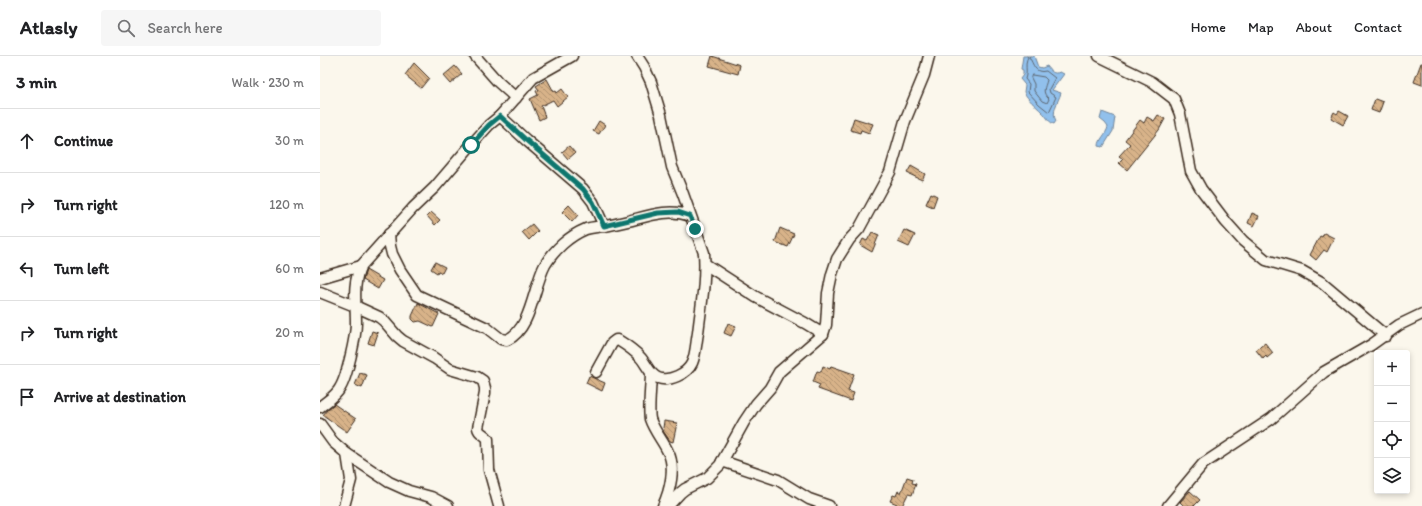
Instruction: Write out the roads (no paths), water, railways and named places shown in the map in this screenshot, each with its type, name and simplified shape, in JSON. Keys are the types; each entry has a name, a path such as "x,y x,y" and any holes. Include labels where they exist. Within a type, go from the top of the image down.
{"street":[{"path":"474,56 498,82 516,98"},
{"path":"320,407 335,395 342,386 350,360 356,323 354,306 356,279 361,266 413,208 435,187 489,125 500,116 537,75 572,56"},
{"path":"596,372 612,343 616,340 626,345 639,355 651,373 662,379 671,379 691,366 695,352 705,264 704,253 690,216 684,194 672,167 661,115 651,82 637,56"},
{"path":"668,506 685,489 707,478 722,461 734,437 756,404 770,388 779,372 823,334 826,325 828,293 837,259 849,240 859,229 890,172 905,121 924,75 929,56"},
{"path":"1099,56 1152,82 1174,99 1180,114 1191,171 1201,189 1226,222 1243,241 1266,260 1302,271 1323,283 1386,336"},
{"path":"500,116 583,189 593,202 604,226"},
{"path":"389,234 392,254 411,289 417,295 487,328 501,339 507,340 523,324 530,310 535,291 545,266 552,255 561,245 574,235 592,227 604,226 658,213 678,212 690,216"},
{"path":"705,264 756,297 823,334"},
{"path":"320,278 361,266"},
{"path":"320,292 383,319 403,341 434,358 450,369 477,377 484,383 485,393 478,428 479,432 488,439 489,470 499,506"},
{"path":"1168,506 1202,464 1271,419 1324,372 1386,336 1400,325 1422,314"},
{"path":"651,373 650,419 669,453 672,469 669,488 663,506"},
{"path":"320,424 333,442 347,454 389,482 448,506"},
{"path":"344,506 351,480 347,454"},
{"path":"722,461 778,480 809,499 829,506"}],"water":[{"path":"1023,56 1034,56 1038,67 1042,68 1047,66 1054,73 1060,72 1064,74 1052,90 1061,93 1054,114 1056,121 1054,124 1050,122 1024,92 1025,85 1020,79 1023,75 1023,70 1021,69"},
{"path":"1102,112 1115,117 1113,131 1103,147 1099,146 1099,144 1108,127 1100,119"}]}
